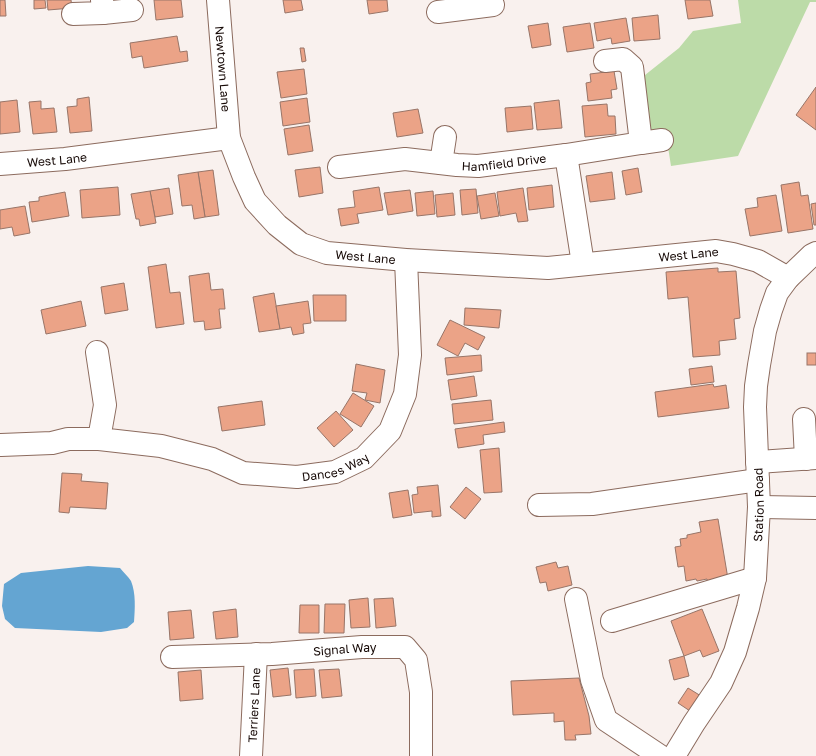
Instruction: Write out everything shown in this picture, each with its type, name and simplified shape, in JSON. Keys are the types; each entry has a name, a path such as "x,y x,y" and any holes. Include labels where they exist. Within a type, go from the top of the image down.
{"street":[{"name":"Newtown Lane","path":"218,0 229,138"},
{"path":"438,12 464,4 493,5"},
{"path":"73,14 103,6 132,10"},
{"name":"Hamfield Drive","path":"339,167 405,159 478,166 566,156 652,142 637,103 632,67 623,59 605,61"},
{"path":"441,163 445,137"},
{"name":"West Lane","path":"0,164 65,159 229,138 255,201 277,225 301,244 327,253 406,260 548,268 716,251 758,261 788,278"},
{"path":"566,156 583,264"},
{"name":"Station Road","path":"674,756 721,683 735,652 748,608 755,578 759,507 755,407 759,365 771,310 778,293 788,278 816,253"},
{"name":"Dances Way","path":"1,445 52,442 68,439 99,439 161,446 212,459 243,473 297,477 335,472 364,458 390,432 405,394 410,356 406,260"},
{"path":"97,352 105,405 99,439"},
{"path":"539,505 592,504 811,459 804,419"},
{"path":"759,507 816,508"},
{"path":"612,621 755,578"},
{"path":"576,599 592,680 606,720 660,756"},
{"name":"Signal Way","path":"172,657 256,654 362,647 405,647 416,660 421,692 421,756"},
{"name":"Terriers Lane","path":"251,756 256,654"}],"green space":[{"path":"738,0 816,0 816,2 810,2 738,156 671,166 668,147 648,134 640,79 679,48 693,31 741,23"}],"water":[{"path":"88,566 120,568 131,581 135,606 134,622 127,628 101,632 15,628 5,619 2,606 4,584 21,573"}],"building":[{"path":"0,0 5,0 6,16 0,16"},
{"path":"34,0 45,0 46,8 34,9"},
{"path":"47,0 71,0 72,8 48,10"},
{"path":"154,0 181,0 183,17 156,20"},
{"path":"283,0 301,0 303,10 285,13"},
{"path":"367,0 387,0 388,11 369,14"},
{"path":"685,0 710,0 713,16 688,19"},
{"path":"658,15 660,39 634,41 632,18"},
{"path":"626,18 630,41 612,44 611,38 597,41 594,23"},
{"path":"548,23 551,45 532,48 528,26"},
{"path":"590,23 594,48 567,52 563,27"},
{"path":"177,36 180,52 187,51 188,61 144,68 142,56 132,58 130,43"},
{"path":"300,48 304,48 306,61 302,62"},
{"path":"304,69 307,94 281,98 277,72"},
{"path":"614,71 617,89 611,90 612,98 588,101 586,83 591,82 590,74"},
{"path":"816,87 816,130 796,115"},
{"path":"89,97 92,131 70,133 67,107 77,106 77,99"},
{"path":"307,98 310,122 283,126 280,102"},
{"path":"17,100 20,132 0,134 0,102"},
{"path":"559,100 562,128 537,130 534,103"},
{"path":"41,101 41,109 54,108 57,132 33,134 29,102"},
{"path":"607,104 608,116 615,116 616,134 585,137 582,106"},
{"path":"531,106 533,129 507,132 505,108"},
{"path":"418,109 423,133 397,137 393,113"},
{"path":"309,125 313,151 288,155 284,129"},
{"path":"320,167 323,193 299,197 295,170"},
{"path":"638,168 642,192 626,195 622,171"},
{"path":"213,170 219,215 205,217 198,172"},
{"path":"198,172 205,217 194,219 192,205 182,206 178,175"},
{"path":"612,172 615,199 590,202 586,176"},
{"path":"799,182 801,196 808,195 813,229 788,233 781,185"},
{"path":"552,185 554,207 529,210 527,188"},
{"path":"118,187 120,215 82,218 80,190"},
{"path":"379,187 383,210 357,214 359,223 341,226 338,209 355,207 353,191"},
{"path":"169,188 173,214 155,217 150,191"},
{"path":"523,188 528,221 518,222 516,213 500,216 497,192"},
{"path":"476,189 478,213 462,215 460,190"},
{"path":"410,190 413,211 388,215 384,193"},
{"path":"150,191 156,223 140,226 139,219 136,219 131,194"},
{"path":"433,191 435,214 417,216 415,193"},
{"path":"65,192 69,216 32,222 29,202 39,201 39,197"},
{"path":"453,193 455,215 437,217 435,195"},
{"path":"495,193 499,216 481,219 477,196"},
{"path":"776,195 782,231 750,236 745,209 758,207 757,198"},
{"path":"816,203 816,225 814,225 811,204"},
{"path":"25,206 30,233 14,236 12,227 0,229 0,210"},
{"path":"166,264 170,293 180,292 184,324 156,328 148,267"},
{"path":"718,268 718,272 736,271 740,318 734,319 736,339 719,341 720,355 693,357 688,297 668,299 666,272"},
{"path":"209,273 211,290 223,289 225,309 219,309 221,328 205,330 204,321 194,322 189,276"},
{"path":"124,283 128,310 105,314 101,287"},
{"path":"274,293 280,329 259,332 253,297"},
{"path":"313,295 346,295 346,321 314,321"},
{"path":"81,301 86,326 46,334 41,310"},
{"path":"308,301 311,323 303,324 304,333 293,335 291,327 280,329 276,306"},
{"path":"465,308 501,310 499,328 464,325"},
{"path":"450,320 485,337 478,350 465,343 458,356 437,345"},
{"path":"807,353 816,353 816,365 807,365"},
{"path":"481,355 482,371 447,375 445,358"},
{"path":"356,364 385,370 380,403 365,400 367,393 352,391"},
{"path":"712,366 714,382 691,385 689,369"},
{"path":"474,376 477,396 451,400 448,380"},
{"path":"713,384 714,387 726,385 729,408 658,417 655,392"},
{"path":"353,393 374,406 361,427 340,414"},
{"path":"491,400 493,420 454,424 452,404"},
{"path":"262,401 265,425 222,431 218,407"},
{"path":"336,411 353,430 334,447 317,428"},
{"path":"504,422 505,432 483,435 484,444 458,448 455,429"},
{"path":"499,448 502,492 484,493 480,450"},
{"path":"62,473 82,474 81,481 108,483 106,509 70,507 69,513 59,512"},
{"path":"438,485 441,516 432,517 432,511 414,513 412,495 418,494 417,487"},
{"path":"466,487 481,499 465,519 450,507"},
{"path":"408,490 412,515 393,518 389,493"},
{"path":"718,519 728,579 708,583 707,579 686,581 684,566 678,567 675,547 681,546 680,539 687,538 687,535 701,532 699,522"},
{"path":"556,562 558,568 568,566 572,585 548,591 546,582 540,583 536,567"},
{"path":"368,598 370,627 351,628 349,600"},
{"path":"393,598 396,626 376,628 374,599"},
{"path":"325,604 345,604 344,633 324,633"},
{"path":"300,605 319,605 319,633 299,633"},
{"path":"236,609 238,637 216,639 213,612"},
{"path":"702,609 719,651 703,657 700,650 684,656 671,621"},
{"path":"191,610 194,638 170,640 168,612"},
{"path":"684,656 689,676 674,680 669,660"},
{"path":"288,668 291,695 273,697 270,670"},
{"path":"314,669 316,696 296,698 294,670"},
{"path":"339,669 342,696 322,698 319,670"},
{"path":"201,670 203,699 180,701 178,672"},
{"path":"579,678 589,716 591,734 575,735 576,740 565,740 564,721 554,722 554,713 513,715 511,681"},
{"path":"688,688 701,696 690,711 678,703"}]}
